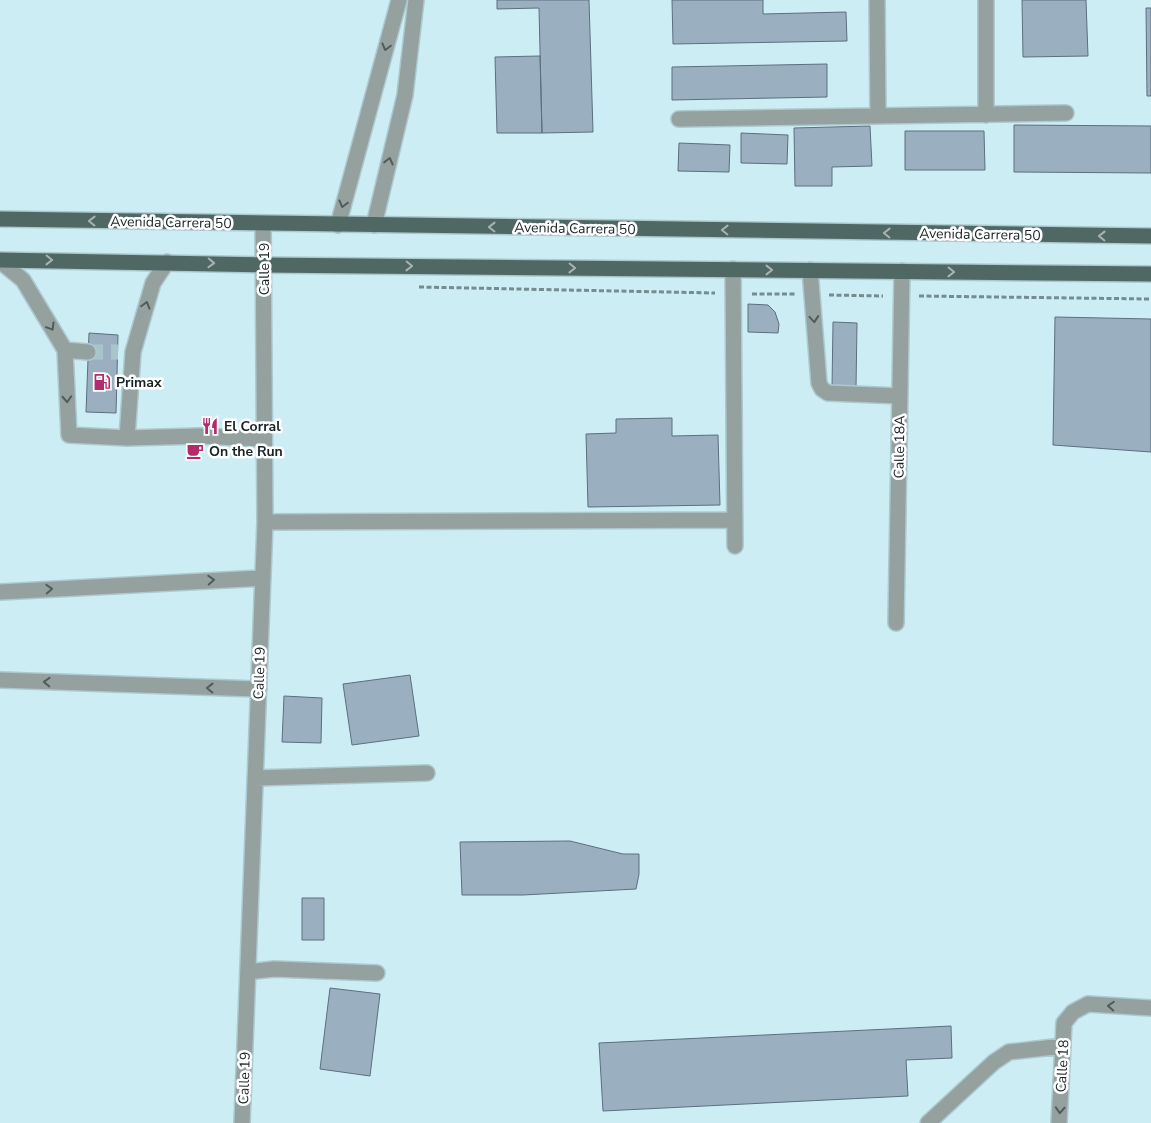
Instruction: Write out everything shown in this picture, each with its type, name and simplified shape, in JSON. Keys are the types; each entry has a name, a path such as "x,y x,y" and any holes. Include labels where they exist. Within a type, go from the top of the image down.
{"main road":[{"name":"Avenida Carrera 50","path":"0,219 1151,236"},
{"path":"0,260 1151,274"}],"street":[{"path":"338,225 398,0"},
{"path":"374,225 405,95 416,0"},
{"path":"877,0 878,116"},
{"path":"986,0 986,115"},
{"path":"679,119 1066,113"},
{"name":"Calle 19","path":"242,1123 265,522 263,224"},
{"path":"0,260 23,280 64,350 69,435 127,438 199,436 264,439"},
{"path":"127,438 125,352 153,283 167,262"},
{"path":"733,270 735,546"},
{"path":"810,270 819,383 822,389 828,393 900,396"},
{"name":"Calle 18A","path":"896,624 902,271"},
{"path":"64,350 88,352"},
{"path":"265,522 735,520"},
{"path":"0,592 263,578"},
{"path":"0,680 259,689"},
{"path":"255,778 427,773"},
{"path":"248,972 274,969 377,973"},
{"name":"Calle 18","path":"1059,1123 1064,1023 1073,1012 1088,1004 1151,1008"},
{"path":"928,1123 994,1062 1009,1052 1063,1046"}],"building":[{"path":"497,0 589,0 593,132 542,133 539,8 497,9"},
{"path":"672,0 763,0 763,14 846,12 847,41 673,44"},
{"path":"1022,0 1086,0 1088,56 1023,57"},
{"path":"1146,8 1151,8 1151,96 1147,96"},
{"path":"540,56 542,133 497,133 495,57"},
{"path":"827,64 827,97 672,100 672,67"},
{"path":"1014,125 1151,126 1151,173 1014,172"},
{"path":"870,126 872,166 832,167 832,186 795,186 794,128"},
{"path":"905,131 984,131 985,170 905,170"},
{"path":"741,133 788,135 787,164 741,163"},
{"path":"679,143 730,145 729,172 678,171"},
{"path":"748,304 768,305 775,312 779,324 778,333 748,332"},
{"path":"1055,317 1151,319 1151,452 1053,445"},
{"path":"833,322 857,323 856,388 832,388"},
{"name":"Primax","path":"89,333 118,335 116,413 86,412"},
{"path":"672,418 672,436 718,435 720,505 588,507 586,434 616,433 616,419"},
{"path":"410,675 419,736 352,745 343,684"},
{"path":"284,696 322,698 321,743 282,742"},
{"path":"570,841 623,854 639,854 639,874 636,889 523,895 462,895 460,842"},
{"path":"302,898 324,898 324,940 302,940"},
{"path":"330,988 380,994 370,1076 320,1069"},
{"path":"951,1026 952,1058 906,1060 908,1096 603,1111 599,1043"}],"tunnel":[{"path":"88,352 118,352"}],"place":[{"name":"Primax","path":"102,382"},
{"name":"El Corral","path":"210,426"},
{"name":"On the Run","path":"195,451"}]}
